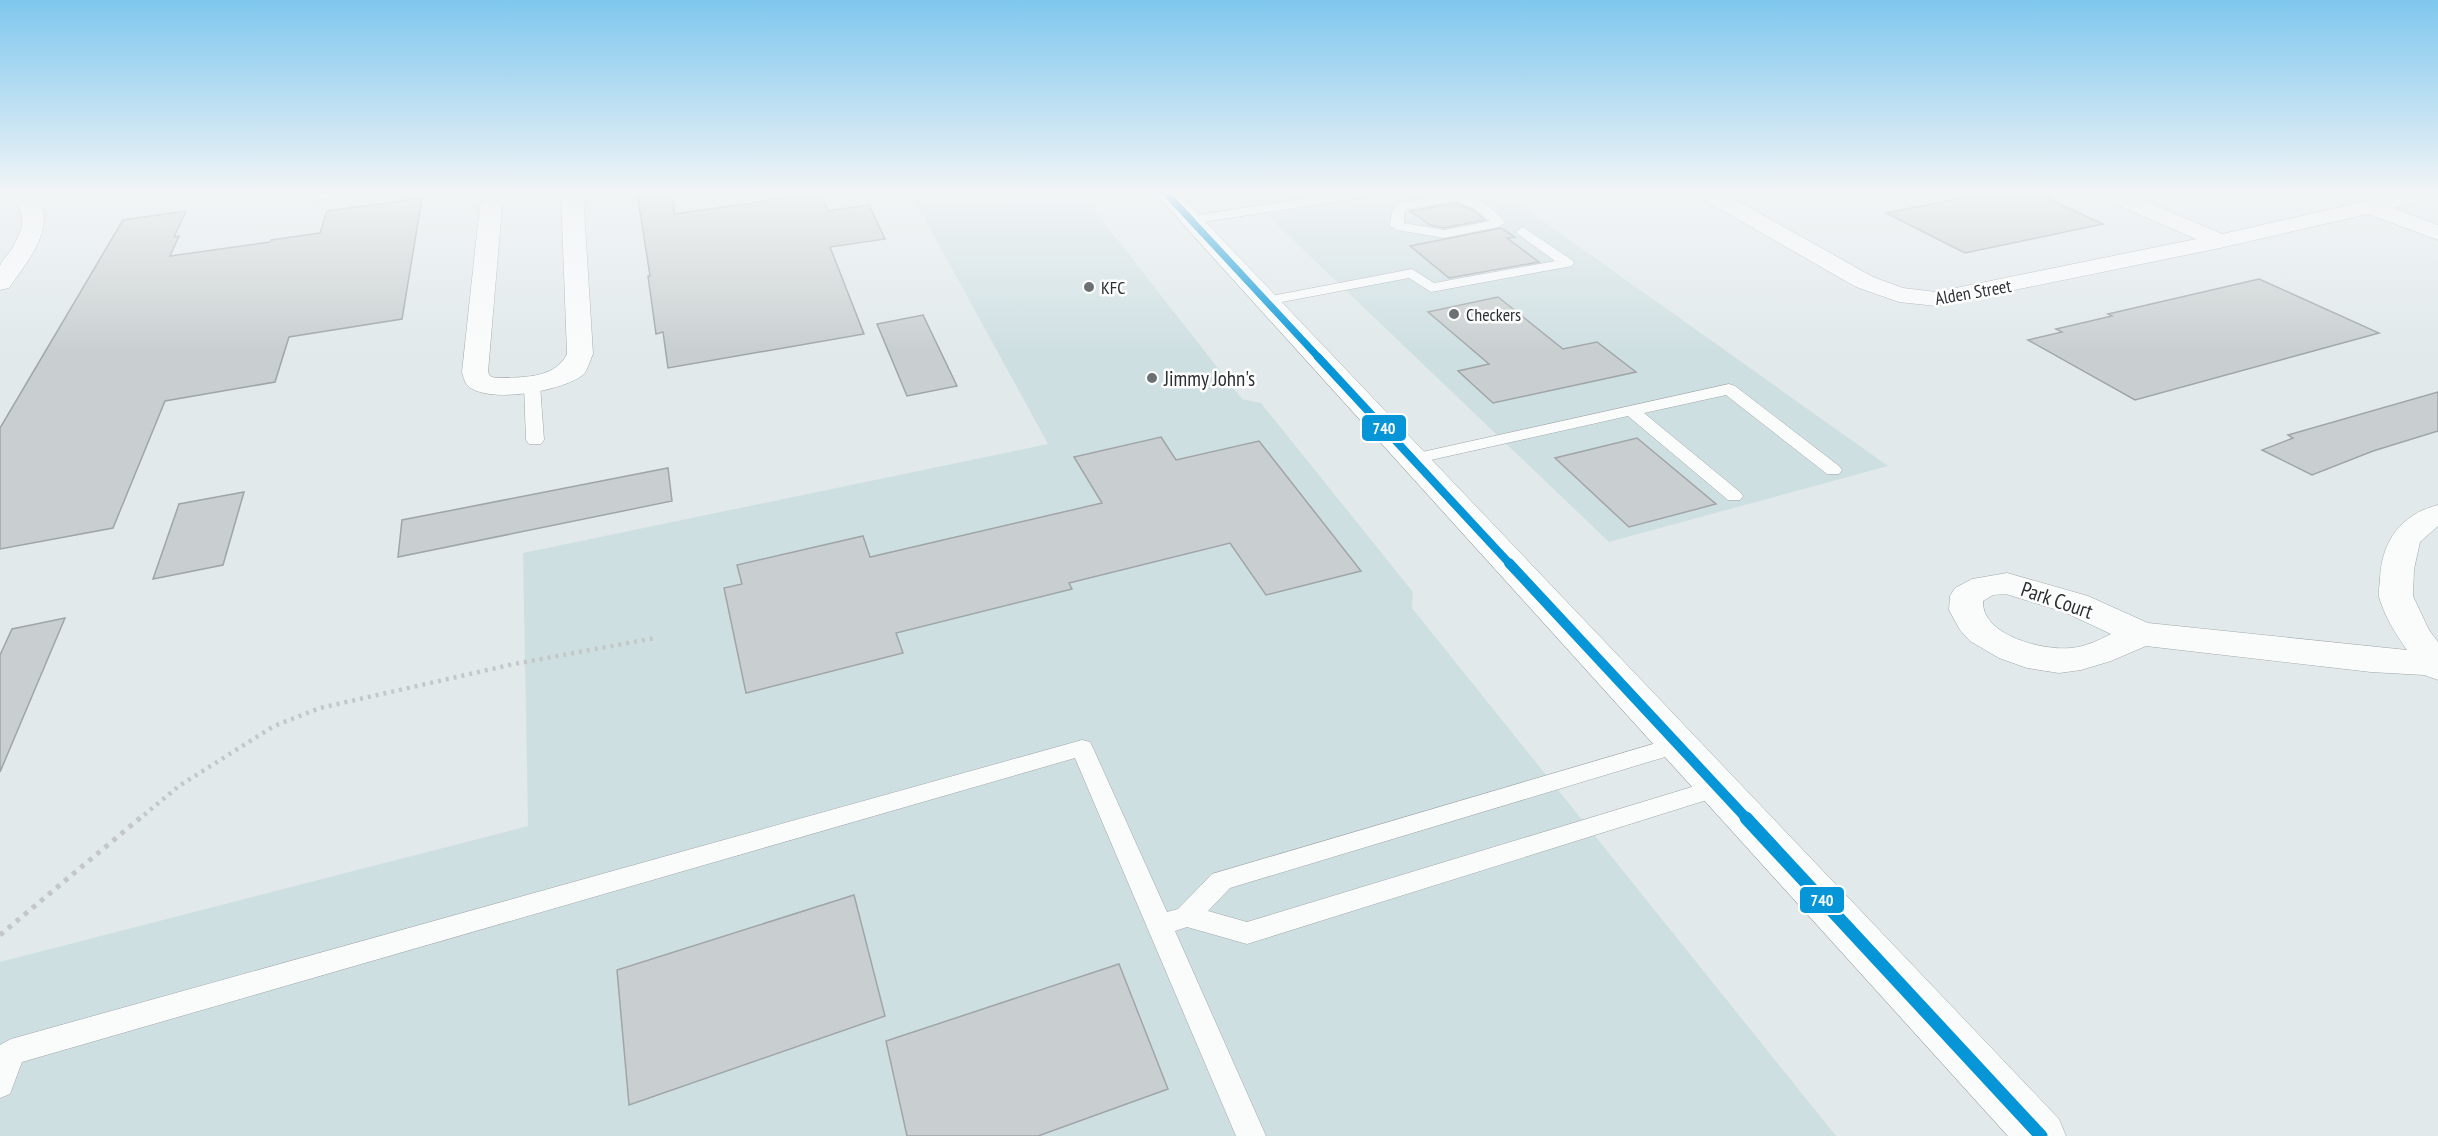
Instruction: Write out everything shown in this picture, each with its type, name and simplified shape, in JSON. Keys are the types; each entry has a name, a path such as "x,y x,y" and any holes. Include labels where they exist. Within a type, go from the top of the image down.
{"street":[{"path":"0,283 24,245"},
{"path":"487,245 475,372 478,381 493,386 532,385 551,380 573,369 580,354 575,245"},
{"path":"1214,245 2041,1136"},
{"name":"Alden Street","path":"1798,245 1853,277 1898,295 1920,299 1955,297 2201,245"},
{"path":"2436,666 2413,633 2397,596 2397,569 2405,539 2426,520 2438,513"},
{"path":"2141,634 2436,666"}],"lane":[{"path":"1266,301 1412,273 1431,288 1568,263 1543,245"},
{"path":"532,385 535,440"},
{"path":"1413,459 1729,389 1833,470"},
{"path":"1632,411 1734,496"},
{"path":"1158,926 1187,916 1221,881 1677,745"},
{"path":"0,1085 11,1052 1082,748 1251,1136"},
{"path":"1187,916 1247,933 1718,788"}],"path":[{"path":"0,935 179,786 274,726 332,705 514,664 655,638"}],"shaded area":[{"path":"939,245 1121,245 1242,399 1261,403 1413,592 1412,608 1836,1136 0,1136 0,962 528,826 523,553 1048,444"},
{"path":"1298,245 1577,245 1888,466 1609,542"}],"building":[{"path":"108,245 175,245 170,256 248,245 414,245 402,319 289,337 275,382 165,401 113,528 0,549 0,428"},
{"path":"645,245 844,245 830,247 864,334 668,368 663,332 656,334 648,276 650,276"},
{"path":"1516,245 1539,262 1449,278 1410,246"},
{"path":"1949,245 2003,245 1965,253"},
{"path":"2259,279 2379,333 2135,400 2028,340 2062,332 2056,329 2112,316 2108,314"},
{"path":"1498,297 1563,349 1597,342 1636,372 1493,403 1458,371 1489,364 1428,312"},
{"path":"923,315 957,386 907,396 877,324"},
{"path":"2438,392 2438,431 2373,451 2312,475 2262,450 2293,438 2288,435"},
{"path":"1161,437 1176,460 1259,441 1361,571 1266,595 1230,543 1069,583 1072,589 896,633 903,653 746,693 724,588 742,584 737,565 863,536 870,557 1102,503 1074,457"},
{"path":"1637,438 1716,504 1629,527 1555,458"},
{"path":"668,468 672,501 398,557 402,520"},
{"path":"244,492 223,565 153,579 179,504"},
{"path":"65,618 0,772 0,655 12,629"},
{"path":"854,895 885,1016 629,1105 617,970"},
{"path":"1119,964 1168,1089 1038,1136 907,1136 886,1041"}],"transit line":[{"name":"740","path":"1214,245 2041,1136"}],"place":[{"name":"KFC","path":"1089,287"},
{"name":"Checkers","path":"1454,314"},
{"name":"Jimmy John's","path":"1152,378"}]}
